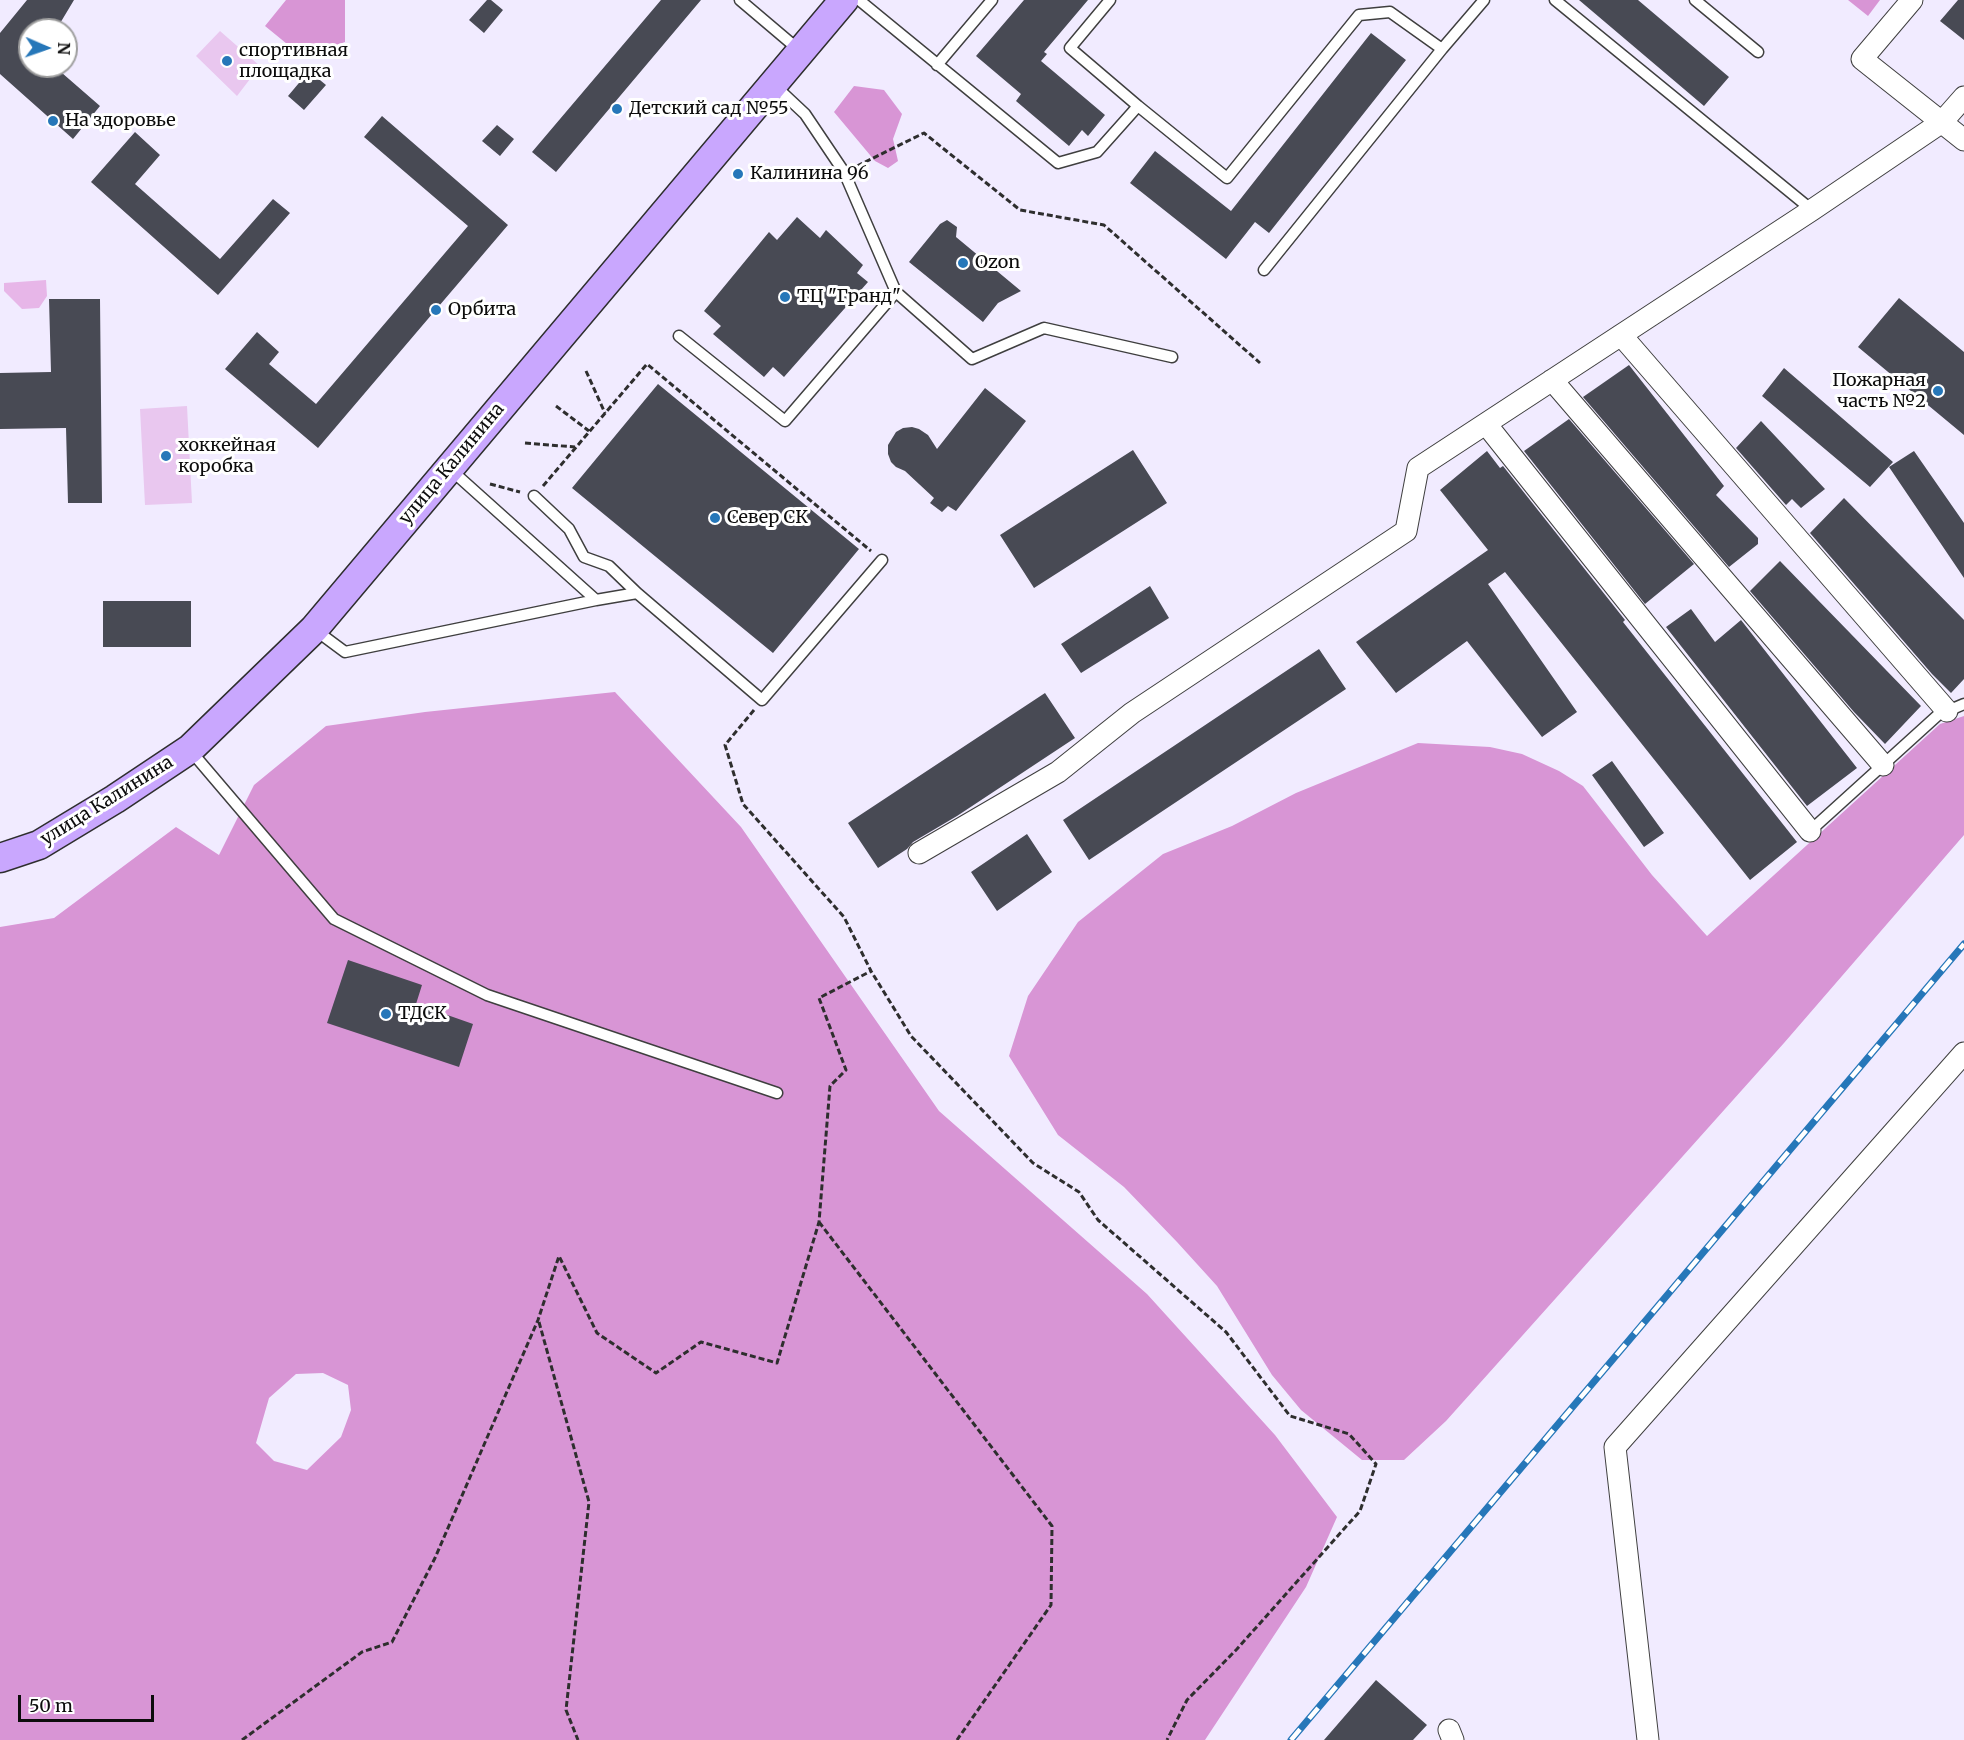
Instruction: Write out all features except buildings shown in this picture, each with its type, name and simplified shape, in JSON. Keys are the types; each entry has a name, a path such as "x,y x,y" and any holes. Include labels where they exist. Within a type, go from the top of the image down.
{"main road":[{"name":"улица Калинина","path":"0,858 39,844 115,800 190,749 314,629 844,0"}],"street":[{"path":"1912,0 1862,59 1964,140"},
{"path":"919,853 1058,772 1132,712 1406,531 1418,468 1812,210 1942,122 1964,97"},
{"path":"1621,335 1956,707"},
{"path":"1552,380 1883,765"},
{"path":"1486,424 1810,831"},
{"path":"1648,1740 1615,1447 1964,1053"}],"lane":[{"path":"740,0 801,51"},
{"path":"859,0 1058,163 1097,152 1138,106"},
{"path":"938,66 992,0"},
{"path":"1110,0 1070,48 1227,178 1359,15 1390,12 1442,49"},
{"path":"1264,270 1484,0"},
{"path":"1555,0 1812,210"},
{"path":"1695,0 1758,52"},
{"path":"773,84 805,114 844,172 896,292 972,359 1044,328 1172,357"},
{"path":"679,336 785,421 896,292"},
{"path":"449,468 596,600"},
{"path":"534,496 569,529 584,557 609,566 762,700 882,560"},
{"path":"314,629 345,652 637,592"},
{"path":"1810,831 1938,715 1956,707"},
{"path":"190,749 334,919 487,994 777,1093"}],"path":[{"path":"844,172 924,133 1020,210 1104,225 1260,363"},
{"path":"490,484 534,496 646,364 882,560"},
{"path":"585,371 605,413"},
{"path":"556,406 589,431"},
{"path":"525,442 575,447"},
{"path":"762,700 725,745 742,804 844,917 871,971 910,1036 1033,1163 1079,1192 1098,1220 1226,1332 1290,1416 1349,1434 1376,1464 1360,1511 1237,1649 1187,1700 1167,1740"},
{"path":"242,1740 362,1652 392,1641 435,1558 538,1320 560,1256 597,1333 656,1373 701,1342 777,1363 819,1222 830,1086 846,1070 819,998 871,971"},
{"path":"819,1222 1052,1526 1051,1605 957,1740"},
{"path":"538,1320 589,1502 566,1710 578,1740"}],"shaded area":[{"path":"286,0 345,0 345,42 303,57 265,26"},
{"path":"1848,0 1880,0 1868,16"},
{"name":"спортивная площадка","path":"220,31 260,66 237,96 196,56"},
{"path":"854,86 884,90 902,114 893,139 898,161 888,168 875,161 834,112"},
{"path":"46,280 47,296 39,308 22,309 4,291 4,283"},
{"name":"хоккейная коробка","path":"187,406 192,503 145,505 140,409"},
{"path":"615,692 741,827 939,1111 1147,1294 1275,1435 1337,1517 1306,1587 1205,1740 0,1740 0,927 54,918 176,827 219,855 254,785 326,726 425,712","holes":["323,1373 348,1385 351,1410 341,1437 307,1470 274,1461 256,1443 269,1398 296,1374"]},
{"path":"1964,716 1964,835 1784,1043 1446,1421 1404,1460 1362,1460 1301,1410 1272,1375 1217,1286 1124,1187 1058,1135 1009,1056 1028,996 1078,922 1163,854 1232,826 1296,793 1418,743 1490,747 1522,754 1559,771 1583,786 1652,875 1707,936 1940,724"}],"railway":[{"path":"1291,1740 1964,944"}],"place":[{"name":"спортивная площадка","path":"227,61"},
{"name":"Детский сад №55","path":"617,109"},
{"name":"На здоровье","path":"53,121"},
{"name":"Калинина 96","path":"738,174"},
{"name":"Ozon","path":"963,263"},
{"name":"ТЦ \"Гранд\"","path":"785,297"},
{"name":"Орбита","path":"436,310"},
{"name":"Пожарная часть №2","path":"1938,391"},
{"name":"хоккейная коробка","path":"166,456"},
{"name":"Север СК","path":"715,518"},
{"name":"ТДСК","path":"386,1014"}]}
